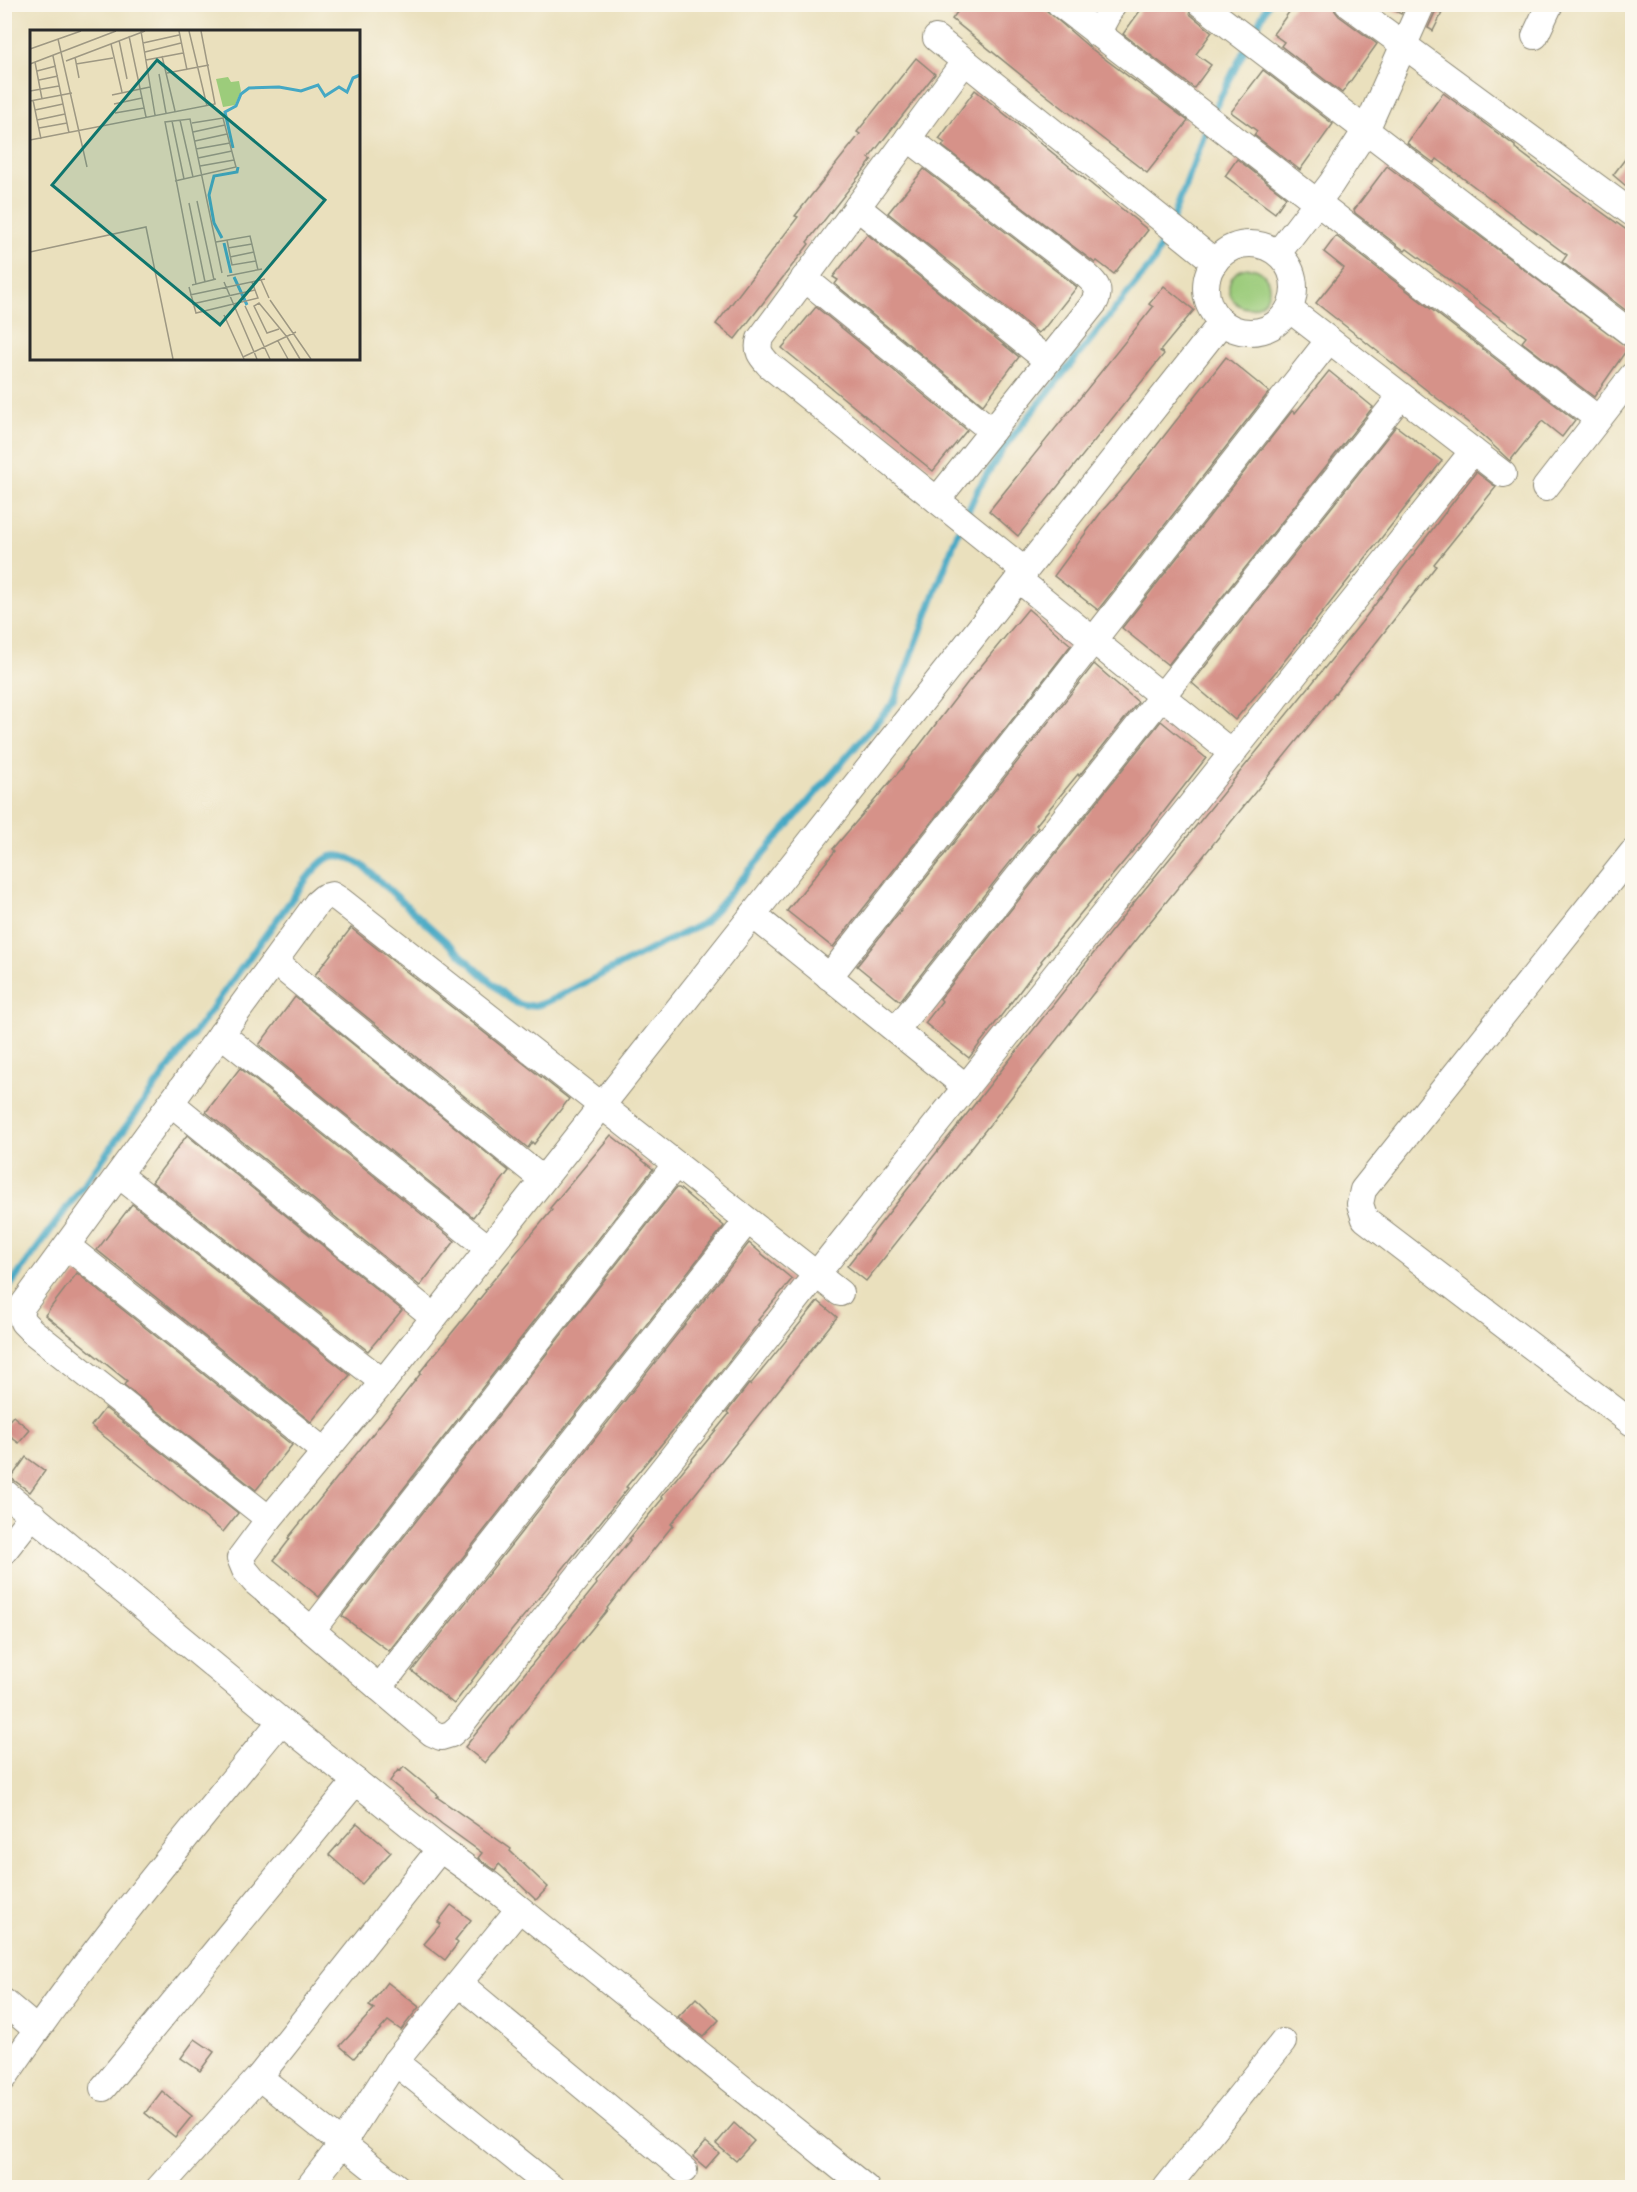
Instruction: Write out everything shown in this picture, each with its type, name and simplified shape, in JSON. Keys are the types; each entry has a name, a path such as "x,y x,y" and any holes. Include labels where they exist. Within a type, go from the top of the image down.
{"street":[{"path":"1060,4 1598,419"},
{"path":"1097,34 1113,4"},
{"path":"1201,4 1632,334"},
{"path":"1348,4 1632,213"},
{"path":"1278,253 1317,203 1366,130 1422,4"},
{"path":"1535,36 1550,4"},
{"path":"936,38 1215,262"},
{"path":"965,61 804,278 760,339 757,347 769,365 954,514 1094,641 1233,754"},
{"path":"908,138 1097,285 1099,294 992,431 954,514"},
{"path":"857,207 1048,361"},
{"path":"1250,243 1264,245 1278,253 1288,263 1295,290 1285,316 1275,326 1248,333 1222,322 1212,310 1207,296 1206,281 1221,254 1234,246 1250,243"},
{"path":"804,278 992,431"},
{"path":"1289,309 1503,474"},
{"path":"1222,322 383,1382 269,1519 240,1558 245,1570 254,1581 432,1733 441,1737 451,1734 459,1727 1473,451"},
{"path":"829,976 1329,340"},
{"path":"1545,488 1632,376"},
{"path":"896,1030 1401,396"},
{"path":"1632,853 1363,1190 1360,1204 1365,1219 1632,1423"},
{"path":"269,1519 23,1322 20,1313 221,1034 317,903 324,897 332,895 840,1293"},
{"path":"753,915 966,1087"},
{"path":"274,962 542,1179"},
{"path":"221,1034 488,1248"},
{"path":"171,1103 434,1317"},
{"path":"312,1630 676,1164"},
{"path":"119,1175 383,1382"},
{"path":"379,1688 747,1221"},
{"path":"67,1246 325,1452"},
{"path":"4,1492 281,1721 440,1849 489,1884 866,2187"},
{"path":"4,1551 33,1514"},
{"path":"4,2078 37,2030 158,1872 281,1721"},
{"path":"103,2088 356,1781"},
{"path":"159,2187 259,2077 440,1849"},
{"path":"308,2187 344,2143 395,2062 519,1909"},
{"path":"460,1984 684,2170"},
{"path":"4,2002 37,2030"},
{"path":"1166,2187 1283,2042"},
{"path":"395,2062 552,2187"},
{"path":"259,2077 398,2187"}],"green space":[{"path":"1249,268 1257,269 1263,274 1268,280 1268,296 1263,302 1257,307 1249,308 1241,307 1235,302 1230,296 1229,288 1230,280 1235,274 1241,269"}],"building":[{"path":"963,4 1039,4 1089,47 1188,121 1147,173 952,19"},
{"path":"1145,4 1186,4 1191,15 1212,32 1196,54 1211,65 1194,88 1123,34"},
{"path":"1295,4 1333,4 1339,16 1377,44 1342,93 1281,46 1284,42 1273,34"},
{"path":"1382,4 1405,4 1401,14"},
{"path":"1436,10 1442,13 1433,31 1428,28"},
{"path":"916,58 935,74 869,158 872,160 735,339 716,324 798,217 795,216 860,134 857,132"},
{"path":"1263,70 1333,124 1300,170 1254,135 1257,131 1231,112"},
{"path":"975,90 1148,230 1114,274 1097,261 1095,263 942,146 945,143 939,139"},
{"path":"1443,93 1632,234 1632,315 1562,262 1567,255 1437,159 1434,163 1407,143"},
{"path":"1632,150 1632,191 1613,175"},
{"path":"1237,159 1286,197 1275,213 1225,176"},
{"path":"1387,166 1628,348 1594,397 1522,342 1526,337 1355,213 1354,210"},
{"path":"924,169 1077,287 1042,331 1038,333 888,213"},
{"path":"867,234 1019,357 983,405 835,284 838,280 833,277"},
{"path":"1336,236 1575,420 1562,437 1542,421 1510,461 1471,425 1316,303 1344,268 1324,252"},
{"path":"1164,286 1194,310 1160,351 1164,354 1018,536 989,511 1153,307 1149,304"},
{"path":"816,307 967,430 933,471 782,348"},
{"path":"1226,357 1269,392 1098,610 1054,576 1102,511 1128,482"},
{"path":"1329,371 1373,407 1168,665 1122,628 1292,411 1295,413"},
{"path":"1396,426 1442,461 1235,720 1192,683"},
{"path":"1476,472 1496,487 1434,564 1436,566 1371,649 1137,938 866,1281 847,1266 1127,911 1361,623"},
{"path":"1028,609 1071,645 833,947 831,946 787,911 835,851 833,849 903,767"},
{"path":"1094,664 1138,702 1079,776 1078,774 1036,825 1038,827 900,1001 857,966"},
{"path":"1161,721 1206,758 1141,841 1041,961 969,1058 925,1023 942,1001 940,999"},
{"path":"351,928 569,1099 534,1144 532,1142 528,1148 315,975"},
{"path":"295,997 509,1171 473,1217 259,1045"},
{"path":"240,1068 455,1241 420,1286 206,1112"},
{"path":"187,1135 402,1310 368,1351 152,1182"},
{"path":"611,1135 653,1169 319,1597 274,1560 290,1539 288,1538 485,1290 552,1210 550,1208"},
{"path":"676,1188 679,1188 724,1226 389,1651 342,1616"},
{"path":"132,1204 350,1375 311,1422 97,1250"},
{"path":"749,1243 792,1279 758,1320 760,1321 704,1393 626,1487 628,1488 454,1704 412,1671"},
{"path":"77,1273 292,1445 256,1490 124,1385 127,1381 45,1315"},
{"path":"818,1301 837,1317 671,1524 673,1525 608,1609 485,1763 465,1747 597,1584 596,1582 629,1539 663,1498 661,1497 729,1414 727,1412 749,1384"},
{"path":"105,1408 238,1513 223,1532 91,1426"},
{"path":"13,1416 30,1430 19,1443 4,1432 4,1426"},
{"path":"26,1457 45,1471 30,1492 11,1478"},
{"path":"404,1767 439,1796 437,1797 511,1849 510,1851 548,1887 536,1900 499,1864 495,1870 478,1858 482,1853 442,1824 390,1781 398,1770"},
{"path":"357,1823 391,1852 362,1884 329,1855"},
{"path":"451,1905 471,1920 455,1940 458,1943 445,1960 424,1944 441,1924 438,1922"},
{"path":"387,1982 419,2007 401,2030 388,2021 354,2058 340,2046 374,2009 369,2006"},
{"path":"696,1998 719,2020 703,2037 678,2017"},
{"path":"195,2039 214,2052 200,2071 181,2058"},
{"path":"162,2091 192,2116 175,2137 145,2113"},
{"path":"734,2123 754,2141 736,2161 716,2144"},
{"path":"706,2142 719,2153 706,2168 693,2157"}],"waterway":[{"path":"1252,37 1268,4"},
{"path":"1212,114 1246,47"},
{"path":"1172,221 1208,125"},
{"path":"965,517 978,489 1005,446 1154,261 1167,231"},
{"path":"4,1294 305,881 325,860 331,857 345,857 363,866 506,996 526,1006 549,1001 705,922 894,702 960,527"}]}
